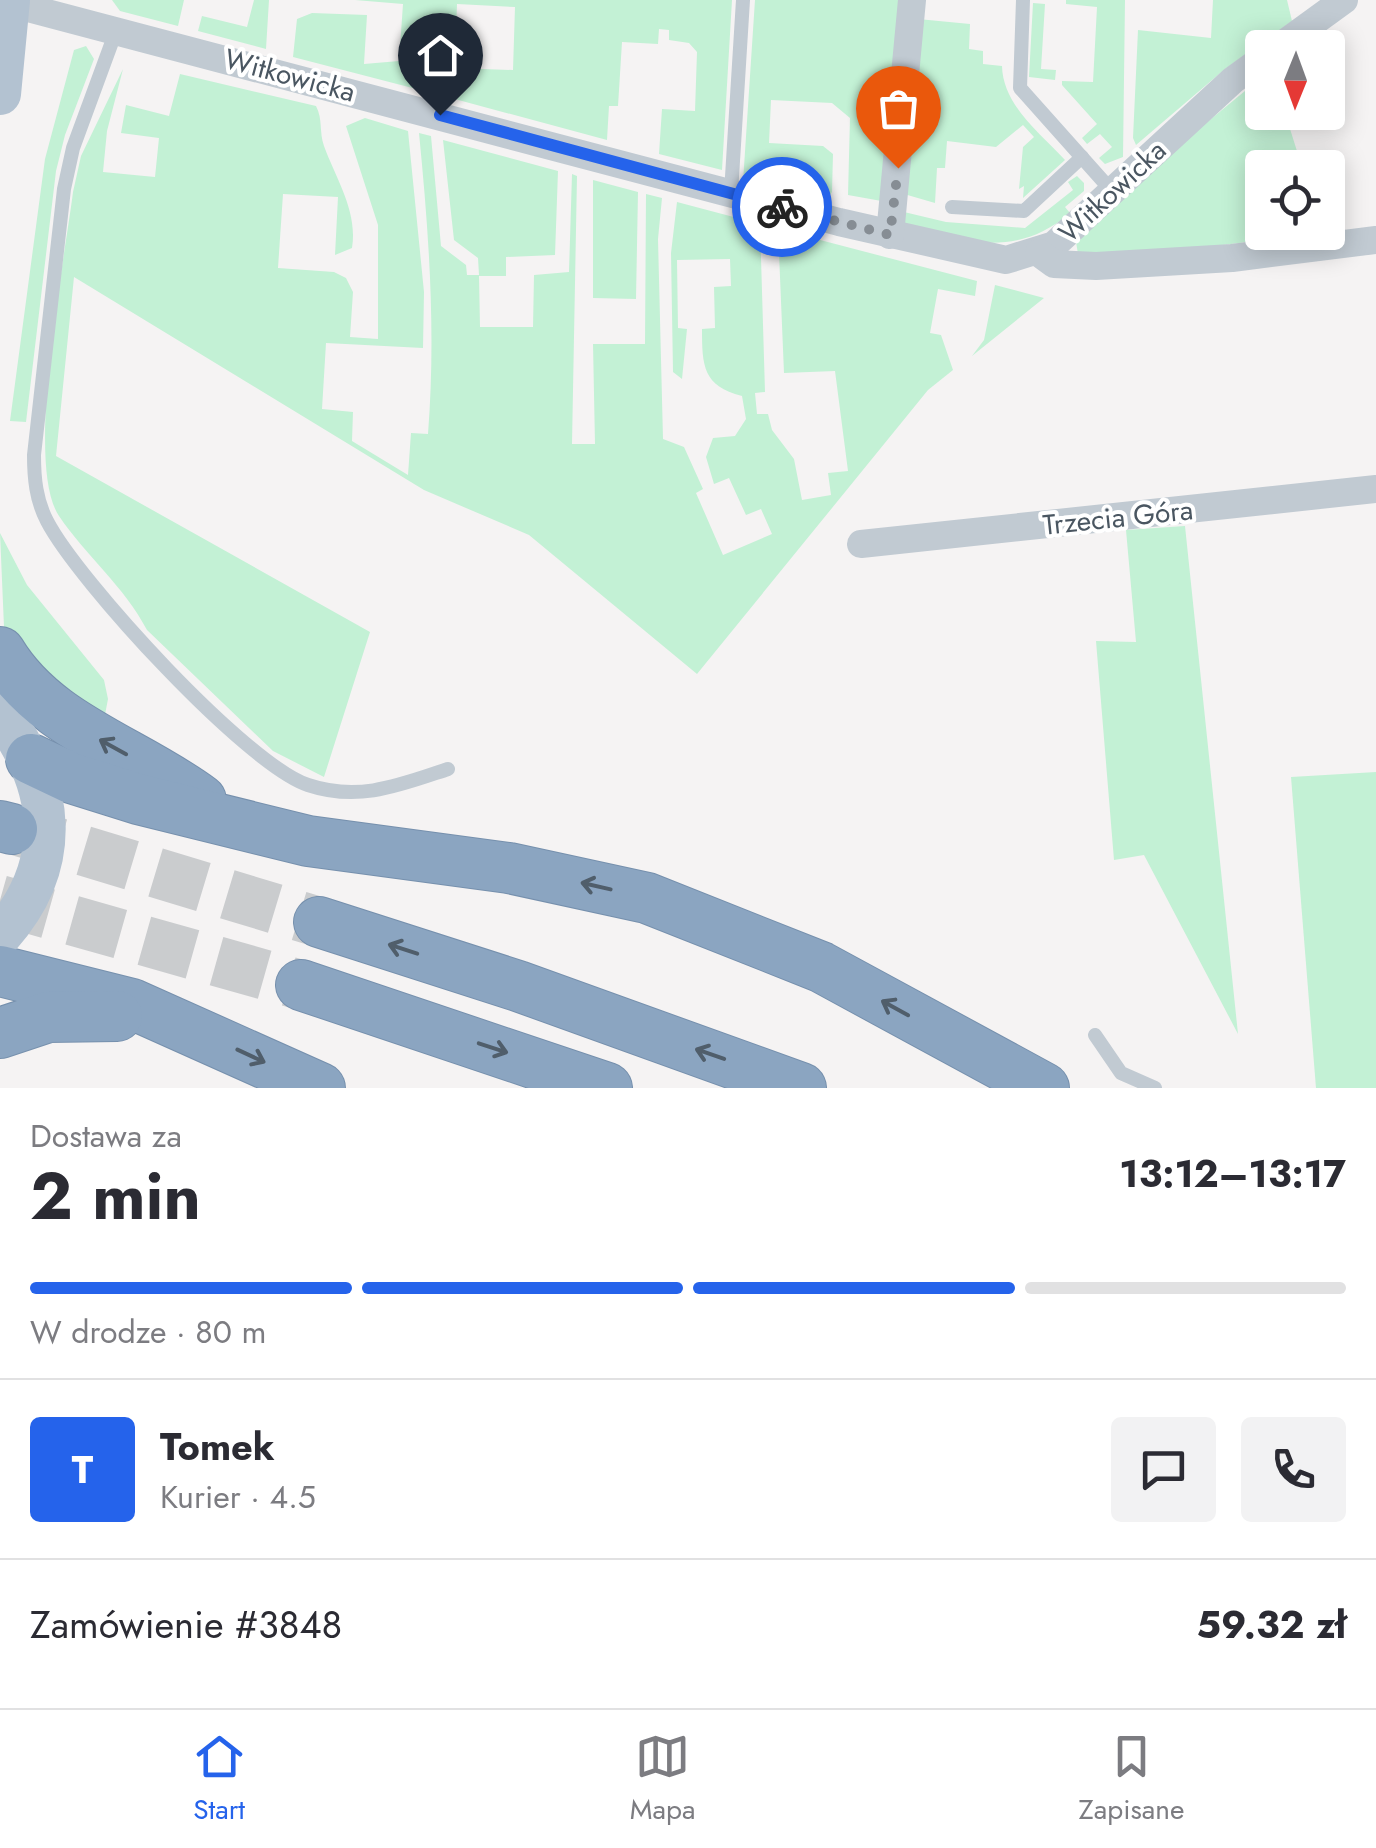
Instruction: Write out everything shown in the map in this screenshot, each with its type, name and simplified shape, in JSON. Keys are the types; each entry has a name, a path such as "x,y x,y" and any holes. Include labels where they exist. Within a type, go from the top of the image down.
{"highway":[{"path":"0,652 21,682 51,709 175,781 225,818"},
{"path":"9,727 101,788 308,841 509,868 647,898 821,967 1044,1088"},
{"path":"319,922 536,992 802,1088"},
{"path":"0,972 132,1004 320,1088"},
{"path":"301,985 607,1088"},
{"path":"0,1033 39,1018 70,1014 124,1016 180,1027"}],"main road":[{"path":"0,94 10,1"},
{"path":"0,936 28,897 44,852 44,804 9,727"}],"street":[{"path":"890,235 912,0"},
{"path":"1303,30 1344,0"},
{"name":"Witkowicka","path":"10,1 989,258 1039,253 1054,245 1245,74"},
{"path":"1039,253 1054,264 1096,266 1232,258 1376,240"},
{"name":"Trzecia Góra","path":"861,544 1376,489"}],"lane":[{"path":"731,193 743,0"},
{"path":"1022,0 1020,88 1112,190"},
{"path":"116,31 73,148 64,189 34,455 34,481 48,523 123,620 248,749 276,770 342,794 376,793 448,769"},
{"path":"952,206 1024,211 1082,158"},
{"path":"1096,1035 1122,1073 1155,1088"}],"green space":[{"path":"112,0 184,0 178,26 120,11"},
{"path":"254,0 269,0 266,49 198,31 202,16 247,27"},
{"path":"355,0 732,0 722,170 659,154 662,109 695,111 697,52 689,43 669,40 669,30 659,29 658,44 622,42 618,106 609,106 607,140 451,98 454,68 513,70 515,7 457,4 456,31 438,31 436,67 425,66 424,91 293,57 297,19 312,13 367,15 364,64 399,61 403,4"},
{"path":"755,0 905,0 887,202 848,195 850,118 832,103 771,100 769,143 823,146 833,154 832,192 825,202 743,182"},
{"path":"1066,0 1125,0 1123,157 1105,164 1099,158 1112,147 1100,134 1087,144 1082,138 1097,124 1062,85 1062,81 1093,82 1097,7 1066,4"},
{"path":"1213,0 1287,0 1292,21 1279,30 1245,30 1245,55 1136,145 1133,138 1138,30 1211,38"},
{"path":"1033,3 1045,4 1041,69 1056,70 1055,80 1029,77"},
{"path":"918,19 970,24 969,49 983,51 983,64 1002,66 1016,105 1065,160 1023,198 1024,186 1019,189 1023,147 1034,137 1023,125 996,147 947,141 945,168 937,168 935,203 904,194 904,212 946,222 1025,228 1073,190 1068,182 1077,176 1084,183 1084,191 1065,207 1070,213 1055,225 1023,239 991,243 956,239 901,222"},
{"path":"86,46 94,59 65,135 56,171 26,422 10,421 45,159 74,50"},
{"path":"123,69 107,131 103,172 155,177 159,138 121,133 126,105 169,116 180,74 316,106 324,146 349,208 352,248 335,255 338,197 283,194 278,268 334,272 346,278 353,292 350,337 378,339 378,225 346,126 365,118 408,131 424,292 423,348 326,343 322,409 353,412 352,441 408,475 411,433 428,434 430,396 430,284 419,133 431,136 441,246 466,265 467,275 479,275 478,258 454,240 443,140 558,171 555,255 506,257 506,276 479,276 480,327 533,327 534,275 569,272 572,174 577,176 572,444 595,444 593,344 645,344 646,194 662,198 658,239 663,439 684,447 703,489 696,493 723,555 772,534 761,509 746,515 729,478 714,484 706,457 713,438 735,436 746,419 742,396 712,380 703,354 702,329 715,328 714,287 731,286 730,259 677,260 678,328 687,329 682,379 673,372 671,253 677,202 760,224 765,392 755,393 757,414 768,414 772,430 794,459 802,500 831,495 828,473 848,471 835,371 784,373 778,229 977,281 975,296 938,289 930,333 941,335 953,370 928,390 697,674 529,535 424,490 74,277 56,456 370,632 324,777 273,751 147,630 127,599 59,516 49,490 46,408 73,192 81,156"},
{"path":"1245,91 1245,130 1290,130 1297,150 1245,150 1245,242 1173,251 1078,254 1076,242 1155,165"},
{"path":"593,180 638,192 636,299 593,298"},
{"path":"995,285 1044,298 972,356 984,340"},
{"path":"1185,526 1238,1034 1144,855 1114,860 1096,641 1136,642 1126,530"},
{"path":"0,533 27,585 104,680 108,699 103,725 16,650 4,627"},
{"path":"1376,772 1376,1088 1316,1088 1291,777"}],"tunnel":[{"path":"12,829 319,922"},
{"path":"0,900 301,985"}],"way so far":[{"path":"782,207 890,235 898,168"}],"route":[{"path":"440,115 782,207"}]}
